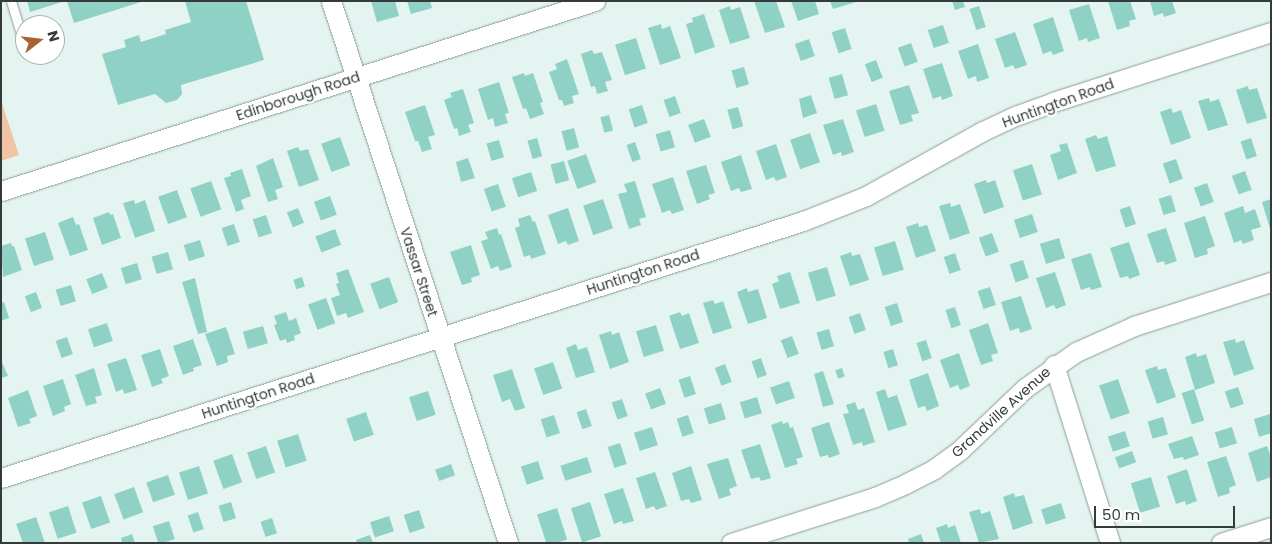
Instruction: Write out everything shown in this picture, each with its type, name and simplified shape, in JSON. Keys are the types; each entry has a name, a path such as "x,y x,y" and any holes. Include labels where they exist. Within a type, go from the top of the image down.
{"street":[{"name":"Vassar Street","path":"331,1 508,543"},
{"name":"Edinborough Road","path":"1,191 596,1"},
{"name":"Huntington Road","path":"1,478 835,210 897,182 984,131 1018,115 1271,32"},
{"name":"Grandville Avenue","path":"731,543 875,497 934,469 960,450 1025,388 1054,365 1095,342 1134,326 1271,282"},
{"path":"1054,365 1110,543"},
{"path":"1221,543 1271,527"}],"lane":[{"path":"11,1 15,15"}],"shaded area":[{"path":"1,100 19,155 1,161"}],"building":[{"path":"27,1 62,1 62,2 30,12"},
{"path":"67,1 141,1 141,2 74,23"},
{"path":"185,1 246,1 264,60 181,85 182,94 177,100 166,103 155,94 118,105 102,54 126,47 124,40 139,35 141,42 166,34 165,30 191,22"},
{"path":"371,1 395,1 399,16 377,22"},
{"path":"407,1 430,1 432,8 411,14"},
{"path":"754,1 776,1 785,27 765,33"},
{"path":"791,1 815,1 819,14 798,21"},
{"path":"830,1 856,1 856,2 833,9"},
{"path":"952,1 963,1 965,7 955,10"},
{"path":"1108,1 1130,1 1136,19 1129,21 1130,26 1117,30"},
{"path":"1150,1 1172,1 1176,13 1164,17 1163,13 1154,16"},
{"path":"1089,4 1100,38 1088,42 1087,38 1079,41 1069,10"},
{"path":"730,6 731,10 740,7 750,38 730,44 719,10"},
{"path":"979,6 986,27 976,30 969,9"},
{"path":"704,14 715,47 695,54 686,24 693,22 692,18"},
{"path":"1053,17 1064,51 1053,55 1051,51 1043,54 1033,24"},
{"path":"661,24 662,29 670,26 681,58 660,65 648,28"},
{"path":"943,25 949,43 934,48 928,30"},
{"path":"845,28 852,49 838,53 832,32"},
{"path":"1015,32 1027,65 1015,69 1013,65 1005,68 995,39"},
{"path":"636,38 646,68 625,75 615,45"},
{"path":"809,39 815,56 801,61 795,44"},
{"path":"911,43 918,62 905,67 898,48"},
{"path":"978,44 989,78 977,82 976,76 968,79 958,51"},
{"path":"592,50 594,54 602,52 612,80 605,82 608,91 597,94 595,86 591,87 581,54"},
{"path":"567,59 579,94 572,96 574,103 564,106 562,100 559,100 549,72 557,69 555,64"},
{"path":"876,60 883,78 872,82 865,64"},
{"path":"942,63 953,96 942,100 941,96 933,99 923,69"},
{"path":"744,67 749,84 736,88 732,71"},
{"path":"524,73 525,76 533,73 543,102 540,103 544,114 530,119 526,108 523,109 512,77"},
{"path":"842,74 848,95 835,99 829,78"},
{"path":"499,82 509,113 505,114 508,123 495,127 493,118 488,120 478,89"},
{"path":"909,85 919,113 911,115 913,121 900,125 889,91"},
{"path":"1248,86 1249,90 1257,88 1267,118 1247,124 1236,90"},
{"path":"463,89 474,123 468,125 471,132 459,136 457,128 454,129 444,100 452,97 450,93"},
{"path":"811,95 817,113 803,118 799,99"},
{"path":"675,96 681,113 670,117 664,100"},
{"path":"1209,98 1210,102 1219,99 1228,125 1208,131 1198,101"},
{"path":"876,104 885,131 865,137 856,110"},
{"path":"425,105 435,135 428,137 432,149 422,152 418,141 415,141 405,112"},
{"path":"642,105 648,123 635,127 629,109"},
{"path":"738,107 743,126 733,129 727,110"},
{"path":"1171,108 1173,113 1181,110 1191,138 1171,145 1160,112"},
{"path":"609,115 613,130 604,133 600,117"},
{"path":"704,119 711,137 695,143 688,125"},
{"path":"843,119 854,152 842,156 841,152 833,155 823,125"},
{"path":"574,128 579,147 567,151 561,131"},
{"path":"670,130 675,147 661,151 656,134"},
{"path":"810,133 820,162 800,169 790,140"},
{"path":"1096,135 1098,139 1107,136 1116,166 1096,172 1085,139"},
{"path":"340,137 350,165 331,172 321,144"},
{"path":"537,138 542,156 533,159 527,141"},
{"path":"1251,138 1257,156 1246,159 1241,141"},
{"path":"499,140 504,157 491,161 487,144"},
{"path":"635,142 641,159 632,162 626,145"},
{"path":"1067,143 1077,173 1058,180 1050,155 1061,151 1059,145"},
{"path":"776,144 787,177 776,181 774,177 766,180 756,151"},
{"path":"298,147 300,151 308,149 319,180 299,187 287,151"},
{"path":"586,154 596,182 577,189 567,161"},
{"path":"741,155 752,189 741,192 739,188 731,191 721,162"},
{"path":"273,158 283,187 275,190 278,199 268,202 256,166"},
{"path":"468,158 475,178 461,182 456,162"},
{"path":"1176,159 1183,179 1170,183 1163,164"},
{"path":"564,161 569,180 556,184 550,165"},
{"path":"1032,164 1042,194 1023,201 1013,170"},
{"path":"706,165 715,193 708,195 710,199 697,204 686,171"},
{"path":"242,169 251,196 241,200 244,209 236,212 224,178 231,176 230,173"},
{"path":"1245,171 1252,190 1239,195 1232,176"},
{"path":"531,172 537,191 518,197 512,178"},
{"path":"673,177 684,210 672,214 670,210 662,213 652,184"},
{"path":"986,180 987,183 995,180 1004,207 984,214 974,184"},
{"path":"211,181 221,209 201,217 190,189"},
{"path":"635,181 646,217 639,219 641,225 629,229 618,194 627,192 624,184"},
{"path":"1207,183 1214,202 1201,207 1194,188"},
{"path":"498,184 506,207 492,212 484,189"},
{"path":"177,190 187,217 168,224 158,197"},
{"path":"1171,195 1176,211 1164,215 1159,199"},
{"path":"330,196 337,215 321,221 314,202"},
{"path":"603,199 613,228 593,235 583,206"},
{"path":"1271,199 1271,229 1270,229 1262,202"},
{"path":"134,200 135,204 145,200 155,231 135,238 123,203"},
{"path":"950,203 951,207 960,204 970,233 950,240 939,206"},
{"path":"1130,206 1136,224 1125,227 1120,209"},
{"path":"1243,206 1245,213 1255,209 1261,227 1251,230 1254,240 1243,244 1241,240 1234,243 1224,213"},
{"path":"298,208 304,223 293,227 287,212"},
{"path":"568,208 579,241 568,245 566,241 558,244 548,215"},
{"path":"109,212 110,215 113,214 121,238 102,245 93,218"},
{"path":"1032,214 1038,232 1020,238 1014,220"},
{"path":"266,215 272,233 259,237 253,219"},
{"path":"530,215 533,222 535,221 546,254 531,259 530,255 524,257 515,228 520,226 518,219"},
{"path":"1205,216 1215,246 1207,249 1208,254 1195,258 1184,223"},
{"path":"73,217 76,225 79,224 88,250 70,256 58,223"},
{"path":"918,223 919,227 927,225 936,251 916,258 906,227"},
{"path":"234,224 240,242 228,246 222,228"},
{"path":"497,228 499,235 501,234 512,267 500,271 498,266 491,269 481,241 488,239 485,232"},
{"path":"1166,228 1177,261 1165,265 1164,261 1157,263 1147,234"},
{"path":"335,229 341,245 321,252 315,237"},
{"path":"45,232 54,260 34,266 25,238"},
{"path":"992,233 999,252 986,257 979,238"},
{"path":"1059,238 1065,258 1046,264 1040,244"},
{"path":"200,240 205,256 189,261 184,245"},
{"path":"895,241 904,270 883,276 874,247"},
{"path":"1129,242 1140,275 1129,279 1128,276 1120,278 1110,248"},
{"path":"11,243 14,246 22,270 3,277 1,246"},
{"path":"471,245 480,275 471,278 472,282 462,285 450,252"},
{"path":"168,252 173,269 157,274 152,257"},
{"path":"851,252 852,256 860,254 869,280 850,286 840,256"},
{"path":"955,253 961,270 950,274 944,257"},
{"path":"1091,253 1102,287 1091,290 1090,287 1081,290 1071,259"},
{"path":"1023,260 1029,278 1016,282 1010,264"},
{"path":"137,263 142,279 126,284 121,268"},
{"path":"827,267 836,296 817,302 808,273"},
{"path":"348,269 364,312 348,318 346,313 337,316 331,298 340,295 336,284 339,283 336,273"},
{"path":"790,272 800,303 780,309 772,284 779,281 777,276"},
{"path":"1055,272 1066,305 1056,309 1054,305 1046,308 1036,278"},
{"path":"102,273 108,288 92,294 86,279"},
{"path":"302,277 305,287 296,289 293,280"},
{"path":"389,277 398,302 379,309 370,284"},
{"path":"195,278 207,332 198,334 182,282"},
{"path":"71,285 76,301 61,306 56,290"},
{"path":"990,287 996,305 984,309 978,291"},
{"path":"747,288 748,292 758,289 767,318 748,324 737,292"},
{"path":"36,292 42,308 31,312 25,296"},
{"path":"1021,296 1032,329 1020,333 1019,328 1010,331 1001,302"},
{"path":"326,298 335,323 317,330 308,304"},
{"path":"713,300 715,304 723,301 732,328 713,334 703,303"},
{"path":"4,302 9,318 1,321 1,303"},
{"path":"897,303 903,322 891,326 885,307"},
{"path":"955,307 961,325 951,328 945,310"},
{"path":"286,312 289,321 296,318 301,333 294,336 295,340 287,343 286,339 280,341 274,325 277,324 274,316"},
{"path":"680,312 682,316 689,313 699,343 680,349 669,316"},
{"path":"860,313 866,330 855,334 849,317"},
{"path":"107,323 113,341 94,347 88,329"},
{"path":"988,323 998,353 991,355 993,361 981,365 969,330"},
{"path":"656,325 664,351 644,357 636,331"},
{"path":"263,326 268,343 248,349 243,332"},
{"path":"226,327 235,354 227,356 228,362 217,366 205,334"},
{"path":"829,329 834,346 821,350 817,333"},
{"path":"611,331 612,335 619,332 629,362 610,369 599,335"},
{"path":"792,336 799,354 788,358 781,340"},
{"path":"67,337 73,354 62,358 56,341"},
{"path":"193,339 202,365 193,368 194,371 183,375 173,346"},
{"path":"1235,339 1236,343 1244,340 1254,369 1234,376 1223,342"},
{"path":"926,340 932,358 922,361 916,343"},
{"path":"576,344 578,350 587,347 595,372 576,378 566,348"},
{"path":"160,349 169,376 161,379 163,383 152,387 141,355"},
{"path":"893,349 898,365 888,368 883,352"},
{"path":"959,353 970,386 960,390 958,385 950,388 940,360"},
{"path":"1196,353 1197,357 1206,354 1215,383 1195,390 1185,357"},
{"path":"126,358 137,390 124,394 123,389 116,392 107,364"},
{"path":"761,358 767,375 757,378 752,361"},
{"path":"1,360 8,376 1,378"},
{"path":"553,362 562,388 543,395 534,369"},
{"path":"725,364 732,382 722,386 715,368"},
{"path":"1157,366 1158,370 1166,368 1176,397 1157,404 1145,370"},
{"path":"94,368 102,395 95,397 97,403 86,406 75,375"},
{"path":"842,368 845,377 838,379 835,370"},
{"path":"512,369 525,408 515,411 510,399 502,402 493,375"},
{"path":"823,371 834,404 823,407 814,374"},
{"path":"928,373 939,406 927,411 925,406 918,408 909,380"},
{"path":"690,376 696,394 684,398 679,380"},
{"path":"63,379 71,404 64,407 65,411 53,416 43,386"},
{"path":"1118,379 1130,413 1111,420 1099,386"},
{"path":"789,381 795,398 776,405 770,388"},
{"path":"1238,387 1244,404 1231,409 1225,392"},
{"path":"660,388 666,404 651,410 645,394"},
{"path":"885,389 888,398 897,395 907,425 888,431 876,392"},
{"path":"1194,389 1204,420 1192,424 1182,393"},
{"path":"28,390 37,416 29,419 31,423 18,427 8,398"},
{"path":"428,391 436,415 417,421 409,397"},
{"path":"757,397 762,413 745,419 740,402"},
{"path":"622,399 628,416 617,420 612,403"},
{"path":"855,402 858,410 864,408 875,442 863,446 862,442 853,445 843,414 849,413 846,405"},
{"path":"721,403 726,419 709,425 704,408"},
{"path":"586,409 592,426 582,429 577,412"},
{"path":"366,412 374,435 354,442 346,419"},
{"path":"1270,414 1271,433 1259,437 1254,419"},
{"path":"554,415 560,433 547,437 541,419"},
{"path":"688,415 694,433 682,437 677,419"},
{"path":"1163,417 1168,434 1153,439 1148,421"},
{"path":"782,421 783,424 788,422 790,428 793,427 803,457 796,459 798,464 785,468 771,425"},
{"path":"829,422 840,454 829,458 828,455 820,457 811,428"},
{"path":"652,427 658,445 640,451 634,433"},
{"path":"1232,427 1237,443 1220,449 1215,432"},
{"path":"1125,431 1130,446 1113,452 1108,437"},
{"path":"298,434 307,461 286,467 277,441"},
{"path":"1192,436 1199,455 1184,460 1183,457 1174,459 1168,444"},
{"path":"620,443 627,464 614,468 608,447"},
{"path":"760,444 771,478 761,481 759,477 751,479 741,450"},
{"path":"266,446 275,472 256,479 247,453"},
{"path":"1267,446 1271,457 1271,477 1257,482 1248,453"},
{"path":"1132,451 1136,462 1119,468 1115,457"},
{"path":"232,454 242,482 223,489 213,461"},
{"path":"1226,456 1236,485 1229,488 1230,493 1218,497 1207,462"},
{"path":"587,457 592,472 565,481 560,466"},
{"path":"728,458 737,486 729,489 731,495 719,499 707,464"},
{"path":"538,461 544,479 527,485 521,467"},
{"path":"451,464 455,475 439,481 435,470"},
{"path":"199,466 208,494 188,500 179,472"},
{"path":"691,466 702,500 691,503 689,499 681,501 672,473"},
{"path":"1187,469 1197,501 1186,505 1185,501 1176,504 1167,476"},
{"path":"655,472 667,506 656,510 654,506 646,509 636,478"},
{"path":"168,475 175,495 153,502 146,482"},
{"path":"1151,477 1160,507 1140,513 1131,483"},
{"path":"134,487 143,512 124,520 114,494"},
{"path":"623,488 634,521 623,524 622,521 614,524 604,494"},
{"path":"1014,493 1015,497 1024,495 1033,523 1013,530 1003,497"},
{"path":"101,496 110,522 91,529 82,503"},
{"path":"231,502 236,518 224,522 219,506"},
{"path":"590,502 601,536 582,542 571,508"},
{"path":"1061,503 1066,518 1046,525 1041,509"},
{"path":"68,506 77,533 58,539 49,512"},
{"path":"557,508 567,539 556,543 546,543 537,514"},
{"path":"980,509 981,514 990,511 999,539 979,543 969,512"},
{"path":"419,510 425,528 410,533 404,515"},
{"path":"198,512 204,529 193,533 188,516"},
{"path":"389,516 394,531 375,537 370,522"},
{"path":"36,517 45,543 23,543 16,524"},
{"path":"272,518 277,533 266,537 261,522"},
{"path":"169,521 175,539 158,543 153,526"},
{"path":"947,524 948,528 955,525 961,543 941,543 936,528"},
{"path":"132,534 135,543 122,543 121,538"},
{"path":"921,534 924,543 909,543 908,539"},
{"path":"370,535 373,543 357,543 356,540"}]}
